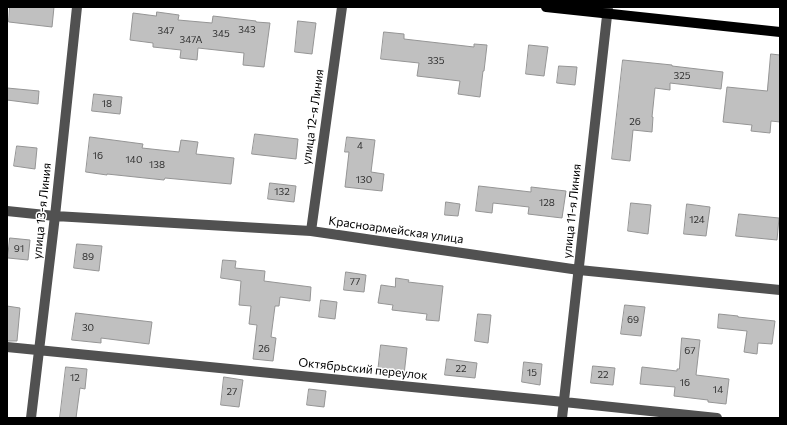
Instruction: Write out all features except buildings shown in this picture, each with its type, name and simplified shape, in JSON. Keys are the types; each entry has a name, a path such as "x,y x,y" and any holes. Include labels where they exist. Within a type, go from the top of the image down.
{"main road":[{"path":"546,7 607,10 780,32"}],"street":[{"name":"улица 13-я Линия","path":"31,418 55,216 77,7"},
{"name":"улица 12-я Линия","path":"311,231 342,7"},
{"name":"улица 11-я Линия","path":"562,418 607,10"},
{"name":"Красноармейская улица","path":"7,211 55,216 311,231 579,270 780,290"},
{"name":"Октябрьский переулок","path":"7,347 717,418"}]}
